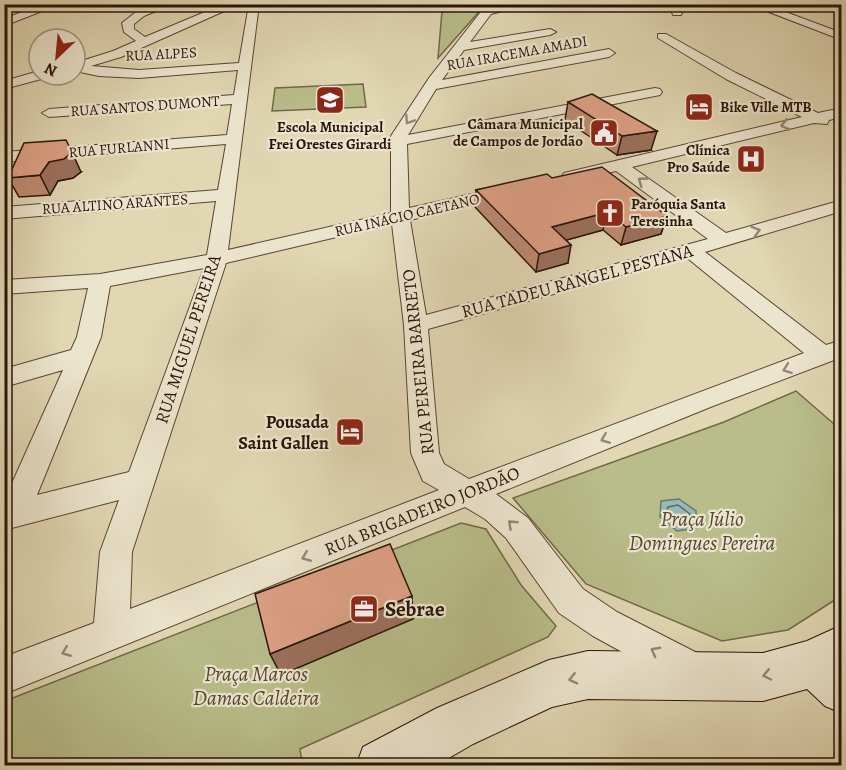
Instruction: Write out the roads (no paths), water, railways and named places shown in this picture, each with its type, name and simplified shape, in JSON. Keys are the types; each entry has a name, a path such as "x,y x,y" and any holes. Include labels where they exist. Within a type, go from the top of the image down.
{"main road":[{"path":"382,765 455,726 549,684 588,675 763,677 832,667"}],"street":[{"path":"4,23 27,12 55,4"},
{"path":"145,42 128,30 128,23 140,14 168,4"},
{"path":"87,63 108,58 235,4"},
{"name":"RUA MIGUEL PEREIRA","path":"111,634 116,552 217,259 254,4"},
{"path":"490,8 523,4"},
{"path":"753,4 842,37"},
{"name":"RUA PEREIRA BARRETO","path":"490,8 431,86 399,136 400,216 416,325 425,453 433,472 496,510 517,528 571,601 605,624 707,678"},
{"path":"460,47 550,32"},
{"path":"662,36 730,76 842,130"},
{"name":"RUA IRACEMA AMADI","path":"431,86 609,53"},
{"name":"RUA ALPES","path":"87,69 129,73 245,66"},
{"path":"4,85 27,79"},
{"path":"399,141 655,92"},
{"name":"RUA SANTOS DUMONT","path":"50,113 240,99"},
{"path":"555,180 842,112"},
{"name":"RUA FURLANNI","path":"4,157 234,139"},
{"path":"618,165 723,240"},
{"path":"599,170 694,248 832,352"},
{"name":"RUA INÁCIO CAETANO","path":"4,287 100,281 217,259 522,188"},
{"name":"RUA ALTINO ARANTES","path":"4,213 226,195"},
{"name":"RUA TADEU RANGEL PESTANA","path":"416,325 842,205"},
{"path":"9,516 89,337 100,281"},
{"name":"RUA BRIGADEIRO JORDÃO","path":"4,676 704,399 832,352"},
{"path":"4,378 81,356"},
{"path":"9,516 140,482"}],"water":[{"path":"679,499 696,511 696,528 677,531 660,517 661,501"}],"place":[{"name":"Escola Municipal Frei Orestes Girardi","path":"330,100"},
{"name":"Bike Ville MTB","path":"699,107"},
{"name":"Câmara Municipal de Campos de Jordão","path":"604,133"},
{"name":"Clínica Pro Saúde","path":"751,159"},
{"name":"Paróquia Santa Teresinha","path":"610,213"},
{"name":"Pousada Saint Gallen","path":"350,432"},
{"name":"Sebrae","path":"364,609"}],"park label":[{"name":"Praça Júlio Domingues Pereira","path":"702,531"},
{"name":"Praça Marcos Damas Caldeira","path":"256,686"}]}
